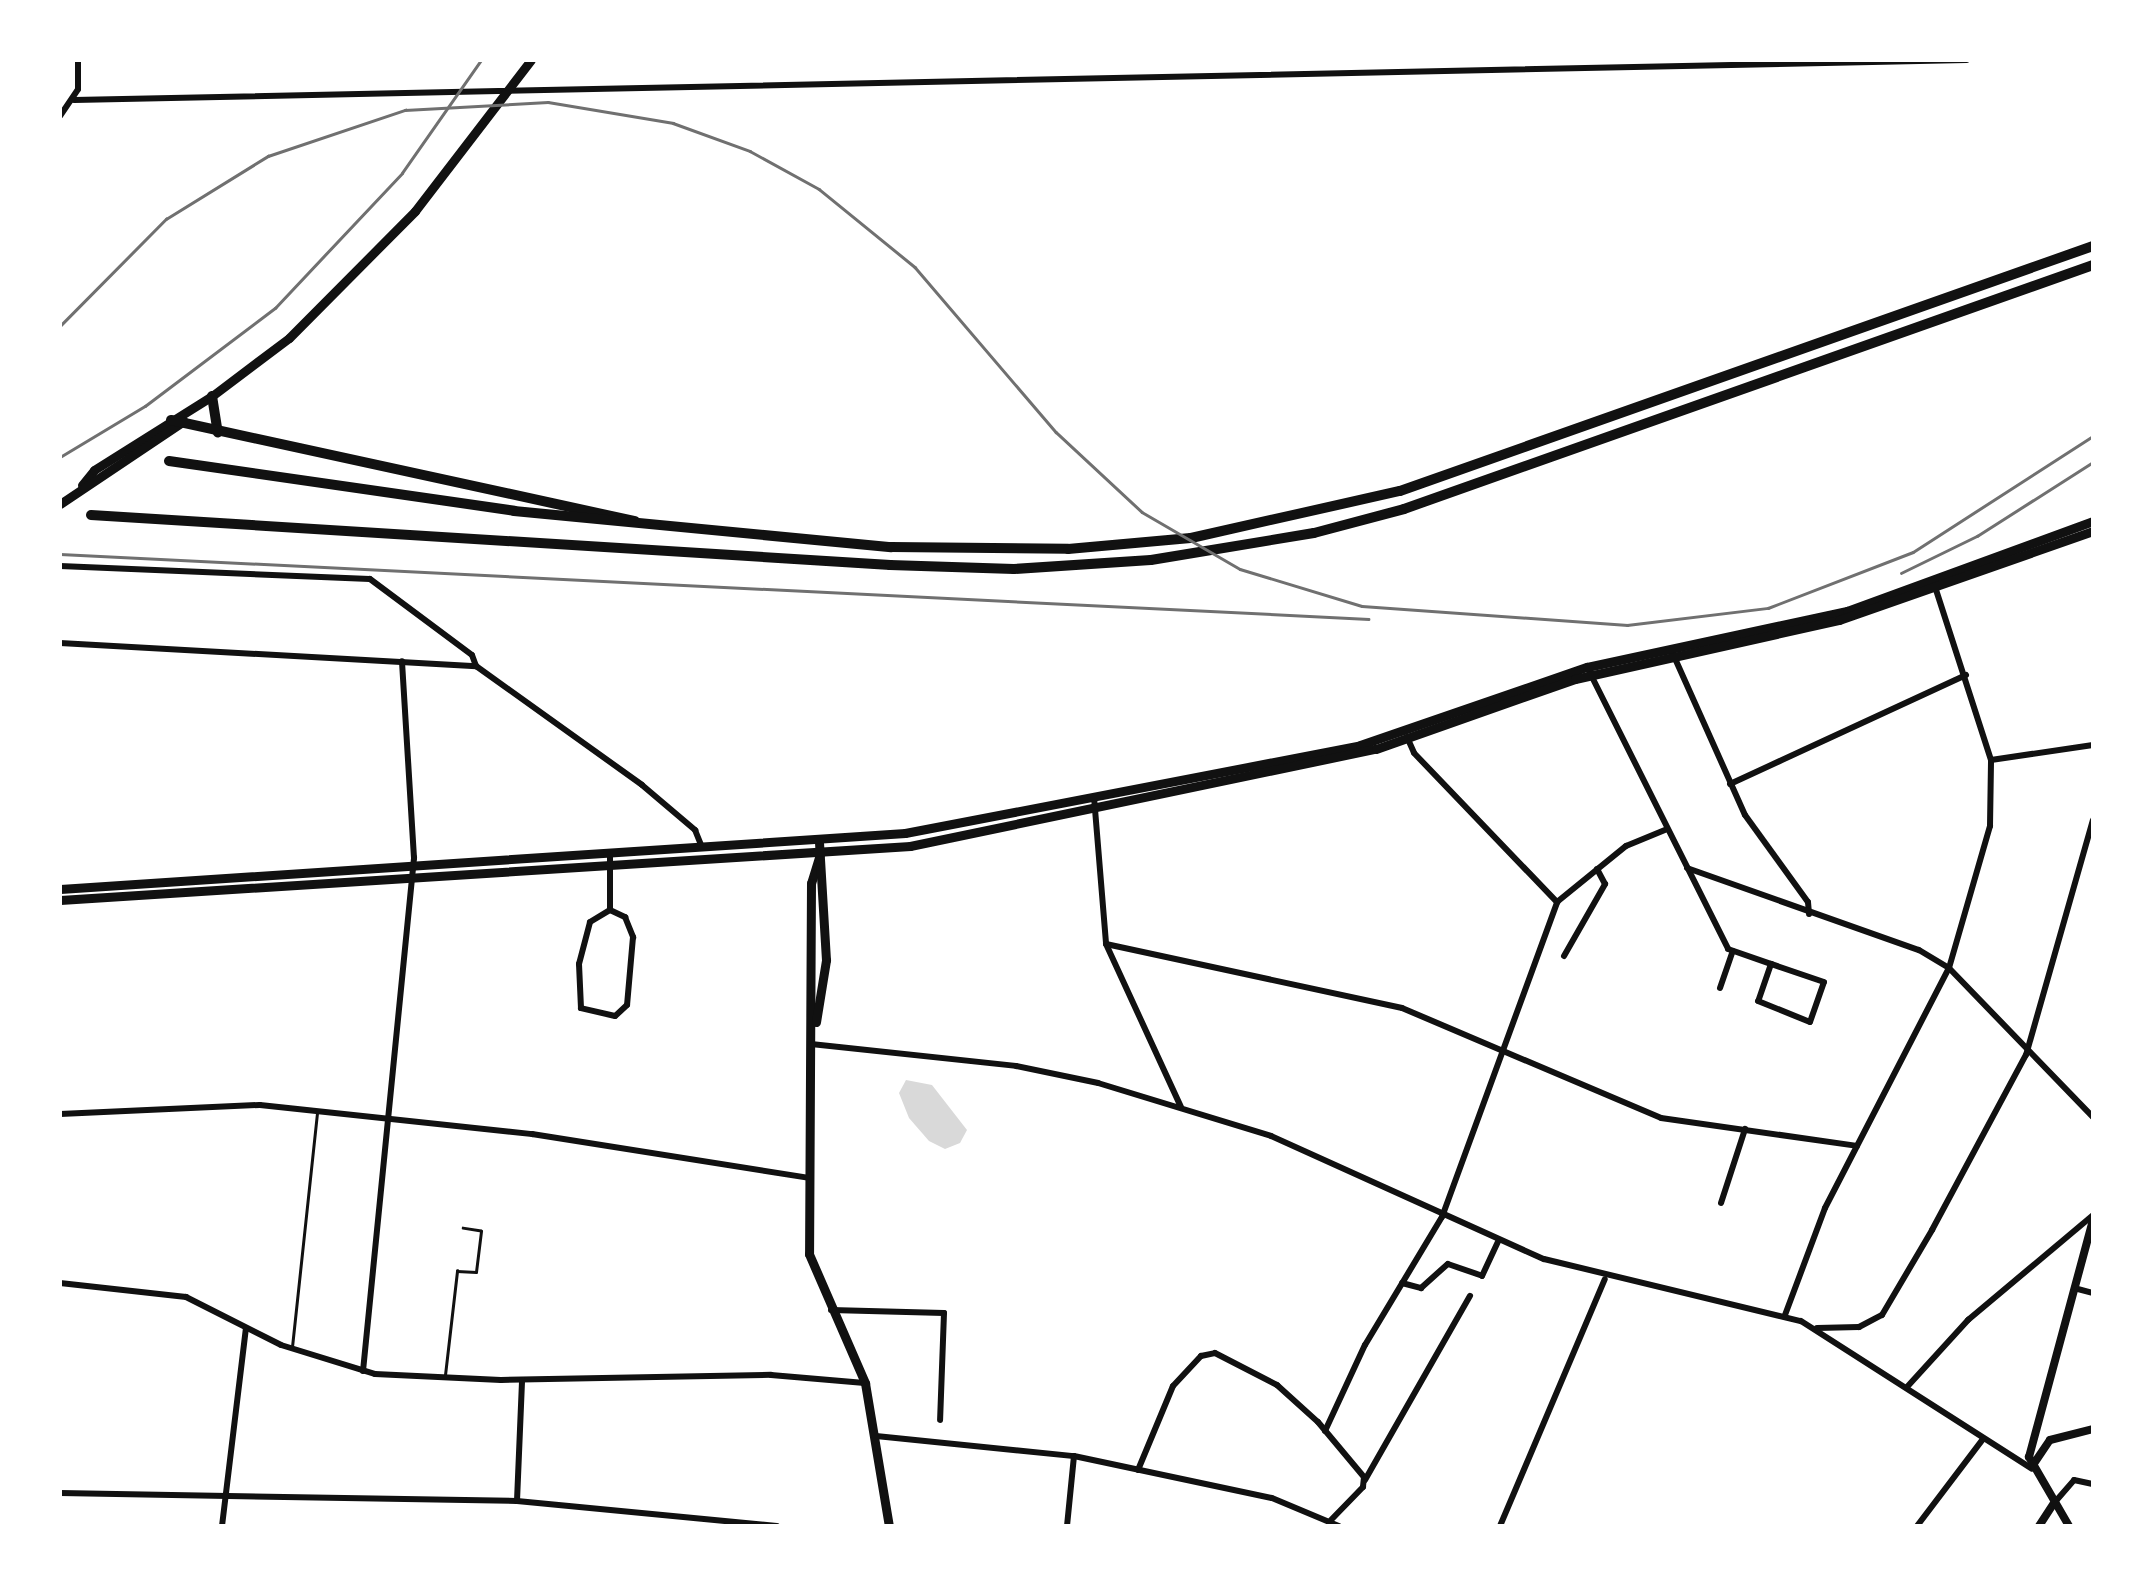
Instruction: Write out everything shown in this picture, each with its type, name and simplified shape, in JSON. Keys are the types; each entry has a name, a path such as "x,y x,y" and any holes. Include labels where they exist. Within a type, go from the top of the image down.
{"highway":[{"path":"168,461 354,491 640,524 962,550 1068,549 1208,535 1400,491 2093,246"},
{"path":"92,515 890,566 1014,568 1151,560 1314,534 1404,509 2093,264"},
{"path":"212,396 211,417 218,433"},
{"path":"176,422 623,513 640,524"}],"main road":[{"path":"82,485 176,422 289,338 385,243 456,162 531,60"},
{"path":"60,504 152,432 176,422"},
{"path":"1935,585 2093,522"},
{"path":"611,858 884,850 1407,736 1589,671 1798,624 1935,585 2093,531"},
{"path":"60,900 183,895 702,847 876,836 1094,802"},
{"path":"876,836 884,850"},
{"path":"856,852 876,836"},
{"path":"819,840 826,960 811,1039 808,1254 864,1383 889,1526"},
{"path":"60,889 182,880 412,872"},
{"path":"182,880 183,895"}],"street":[{"path":"60,116 74,100 78,60"},
{"path":"74,100 1967,60"},
{"path":"60,566 370,579 472,655 476,666"},
{"path":"1785,1314 1857,1146 1949,968 1990,826 1991,760 1935,585"},
{"path":"60,644 476,666 642,785 695,830 702,847"},
{"path":"1672,652 1730,784 1808,902 1808,914"},
{"path":"363,1371 412,872 402,660"},
{"path":"1589,671 1731,950 1824,982 1810,1022 1758,1000 1771,964"},
{"path":"1730,784 1966,675"},
{"path":"1407,736 1557,902"},
{"path":"1991,760 2093,745"},
{"path":"1094,802 1106,944 1181,1107"},
{"path":"1811,1326 1859,1327 1886,1312 2028,1048 2093,820"},
{"path":"1324,1431 1402,1283 1442,1217 1557,902 1626,846 1668,829"},
{"path":"610,910 611,858"},
{"path":"1686,868 1919,950 1949,968 2093,1117"},
{"path":"1564,956 1605,884 1598,869"},
{"path":"610,910 625,917 633,937 627,1005 615,1016 582,1008 579,964 590,922 610,910"},
{"path":"1106,944 1402,1008 1662,1118 1857,1146"},
{"path":"1720,988 1731,950"},
{"path":"811,1039 1016,1066 1181,1107 1271,1136 1498,1241 1605,1278 1785,1314 1811,1326 2009,1458 2032,1469"},
{"path":"60,1114 260,1105 532,1134 810,1178"},
{"path":"1721,1203 1745,1129"},
{"path":"1907,1387 1968,1320 2093,1217"},
{"path":"2069,1526 2032,1469 2029,1457 2093,1217"},
{"path":"1402,1283 1421,1288 1448,1264 1482,1276 1498,1241"},
{"path":"1500,1526 1605,1278"},
{"path":"60,1282 186,1298 292,1348 363,1371 522,1380 724,1374 864,1383"},
{"path":"2074,1288 2093,1293"},
{"path":"1331,1520 1365,1480 1470,1296"},
{"path":"830,1310 944,1313 940,1420"},
{"path":"222,1526 246,1328"},
{"path":"1138,1470 1173,1386 1207,1354 1260,1373 1324,1431 1365,1480"},
{"path":"517,1501 522,1380"},
{"path":"2038,1429 2050,1440"},
{"path":"2032,1469 2036,1452 2050,1440 2093,1429"},
{"path":"876,1436 1074,1456 1272,1498 1339,1526"},
{"path":"1916,1526 1983,1439"},
{"path":"1067,1526 1074,1456"},
{"path":"2038,1526 2078,1479 2093,1484"},
{"path":"60,1494 517,1501 777,1526"}],"lane":[{"path":"292,1348 311,1212 318,1112"},
{"path":"445,1377 457,1270 476,1272 478,1259 481,1231 463,1228"}],"shaded area":[{"path":"906,1080 932,1085 967,1130 960,1143 945,1149 929,1141 909,1118 899,1093"}],"railway":[{"path":"60,457 145,406 275,308 402,173 481,60"},
{"path":"60,326 166,219 268,156 405,110 548,102 673,123 750,151 819,189 915,267 1056,432 1142,512 1240,569 1362,606 1627,625 1768,608 1913,552 2093,436"},
{"path":"1901,573 1977,536 2093,462"},
{"path":"60,554 1368,619"}]}
